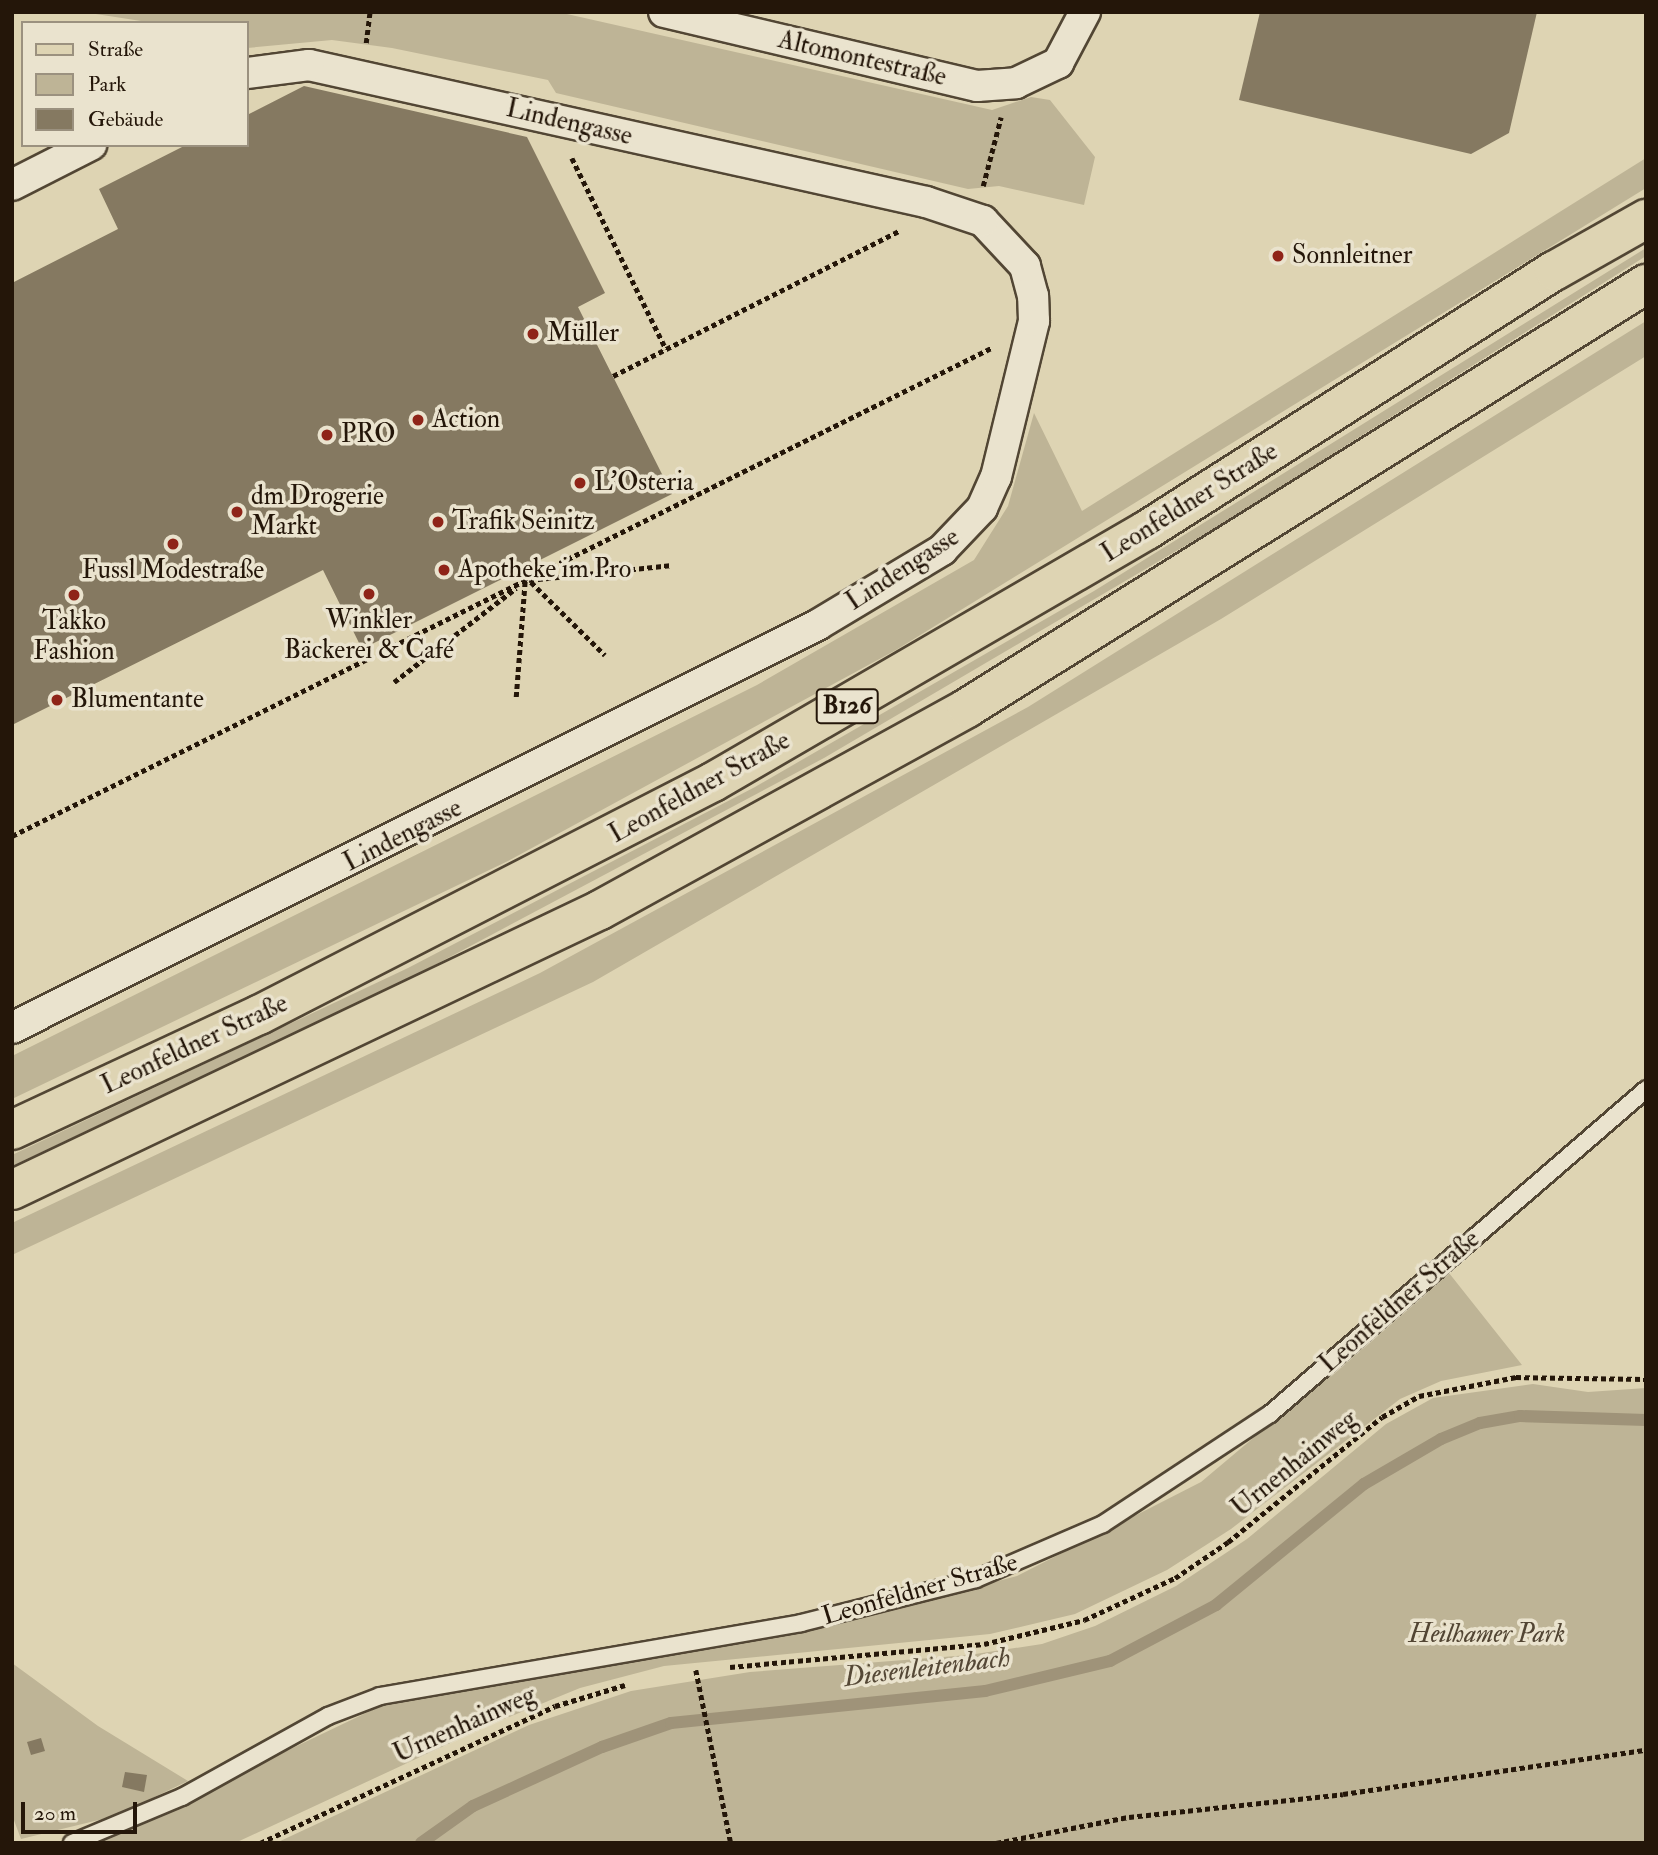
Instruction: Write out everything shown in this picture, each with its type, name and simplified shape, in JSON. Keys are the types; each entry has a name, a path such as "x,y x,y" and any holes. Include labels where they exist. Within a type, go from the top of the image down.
{"main road":[{"name":"Leonfeldner Straße","path":"12,1130 283,1003 713,782 1147,530 1646,219"},
{"name":"B126","path":"12,1190 600,910 955,715 1646,285"}],"street":[{"name":"Altomontestraße","path":"664,12 977,86 1016,83 1058,63 1085,12"},
{"name":"Lindengasse","path":"12,1028 819,624 965,531 996,477 1034,321 1033,296 1025,266 1007,241 983,221 945,209 309,65 248,73"},
{"path":"12,185 88,147"}],"lane":[{"name":"Leonfeldner Straße","path":"72,1843 182,1797 328,1716 380,1696 814,1620 976,1578 1104,1524 1270,1414 1646,1089"}],"path":[{"path":"365,52 370,12"},
{"path":"613,376 982,190 1004,106"},
{"path":"553,120 666,349"},
{"path":"12,836 1001,343"},
{"path":"394,682 525,580 672,565"},
{"path":"519,570 525,580 605,655"},
{"path":"516,697 525,580"},
{"name":"Urnenhainweg","path":"724,1667 984,1644 1084,1620 1174,1578 1419,1396 1516,1377 1646,1379"},
{"path":"683,1673 710,1669"},
{"path":"696,1670 731,1843"},
{"name":"Urnenhainweg","path":"260,1843 555,1706 628,1684"},
{"path":"996,1843 1129,1817 1646,1750"}],"green space":[{"path":"83,12 558,12 992,110 1031,97 1050,100 1095,157 1084,205 999,186 968,189 556,93 548,80 392,48 332,40 248,48 248,21 141,21"},
{"path":"1646,158 1646,188 896,650 508,861 12,1099 12,1056 757,685 974,560 1008,506 1034,413 1082,511"},
{"path":"1646,248 1646,256 1217,527 824,758 414,976 12,1166 12,1155 408,968 755,787 1094,591"},
{"path":"1646,321 1646,356 1221,619 593,982 12,1255 12,1223 540,973 1028,707"},
{"path":"1449,1273 1522,1365 1441,1381 1400,1399 1231,1529 1167,1570 1075,1614 990,1634 664,1666 580,1688 487,1726 235,1843 94,1843 393,1700 802,1633 1017,1576 1201,1482"},
{"name":"Heilhamer Park","path":"1533,1384 1588,1392 1646,1388 1646,1843 276,1843 529,1725 631,1691 750,1672 969,1655 1042,1644 1095,1626 1176,1586 1247,1539 1386,1424 1433,1398"},
{"path":"12,1663 98,1726 188,1781 115,1816 21,1839 12,1815"}],"building":[{"path":"1260,12 1537,12 1509,133 1471,154 1239,100"},
{"name":"PRO","path":"304,86 527,137 605,293 578,307 672,494 362,649 323,570 12,725 12,283 118,229 99,189 182,147 248,147 248,114"},
{"path":"41,1738 45,1751 31,1755 27,1742"},
{"path":"125,1772 147,1775 144,1792 122,1787"}],"waterway":[{"name":"Diesenleitenbach","path":"421,1843 473,1806 602,1747 671,1723 985,1691 1110,1661 1216,1605 1364,1484 1441,1439 1480,1423 1520,1416 1646,1420"}],"place":[{"name":"Sonnleitner","path":"1278,256"},
{"name":"Müller","path":"533,334"},
{"name":"Action","path":"418,420"},
{"name":"PRO","path":"327,435"},
{"name":"L'Osteria","path":"580,483"},
{"name":"dm Drogerie Markt","path":"237,512"},
{"name":"Trafik Seinitz","path":"438,522"},
{"name":"Fussl Modestraße","path":"173,544"},
{"name":"Apotheke im Pro","path":"444,570"},
{"name":"Winkler Bäckerei & Café","path":"369,594"},
{"name":"Takko Fashion","path":"74,595"},
{"name":"Blumentante","path":"57,700"}]}
